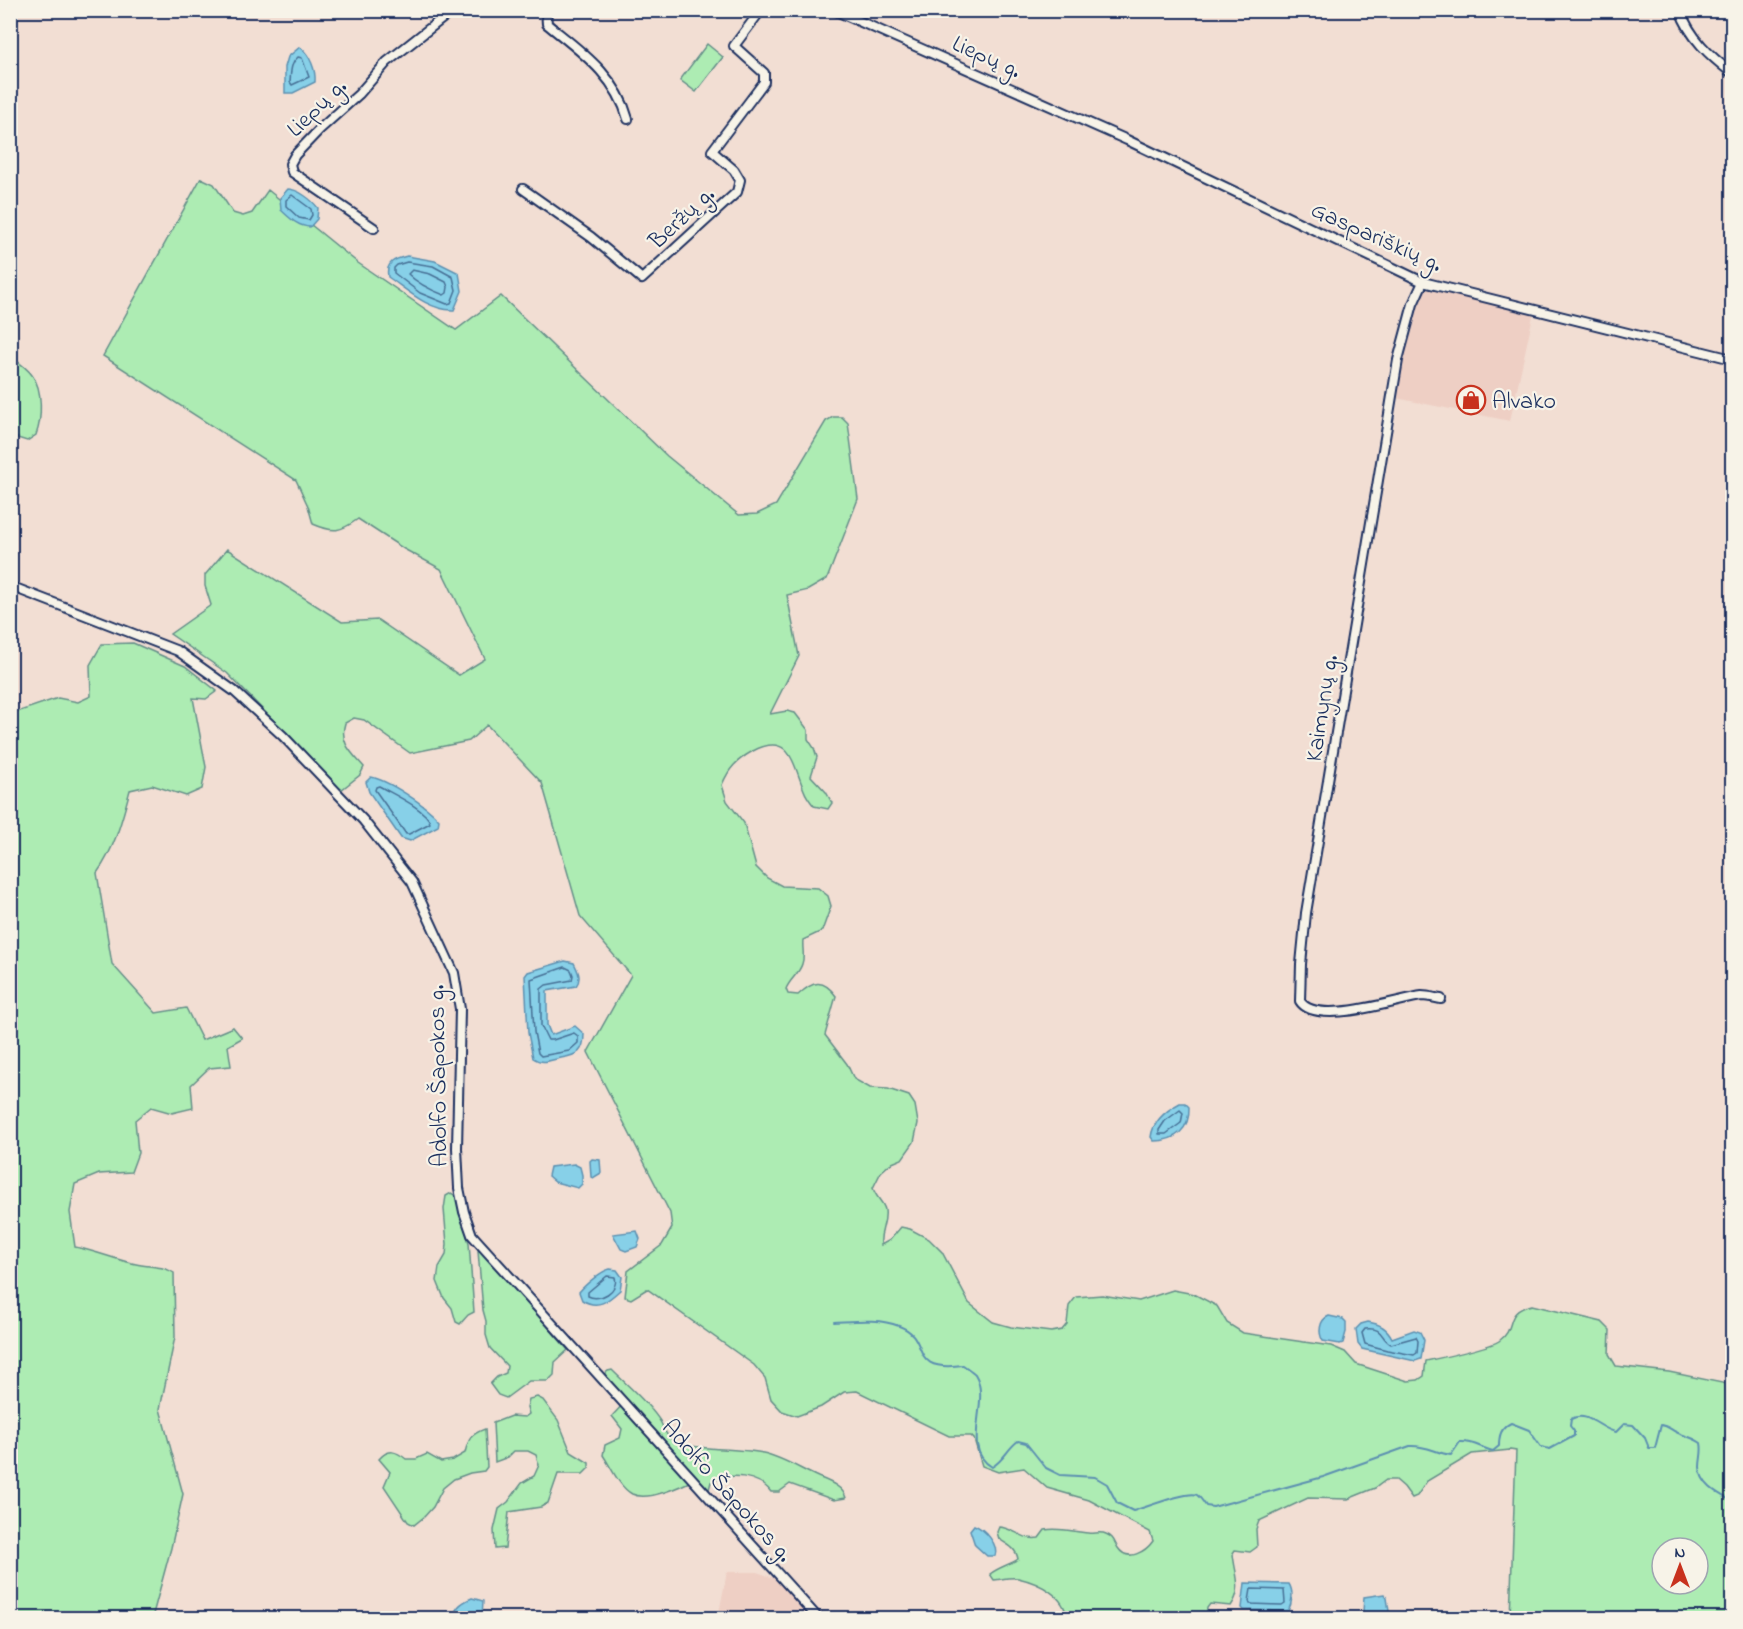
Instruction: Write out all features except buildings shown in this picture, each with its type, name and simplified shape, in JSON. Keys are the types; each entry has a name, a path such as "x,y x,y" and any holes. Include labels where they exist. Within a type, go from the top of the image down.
{"street":[{"name":"Liepų g.","path":"374,228 292,172 290,164 295,155 358,94 387,62 453,10"},
{"path":"546,10 547,24 583,51 610,81 624,104 628,118"},
{"name":"Beržų g.","path":"523,189 591,237 642,279 737,192 740,180 734,170 712,151 764,82 764,73 734,46 761,10"},
{"name":"Liepų g.","path":"834,10 1059,109"},
{"path":"1680,10 1686,27 1711,57 1732,73"},
{"name":"Gaspariškių g.","path":"1059,109 1423,282 1732,359"},
{"name":"Kaimynų g.","path":"1423,282 1413,304 1398,360 1306,913 1300,964 1300,1001 1303,1006 1313,1010 1333,1011 1366,1009 1423,996 1441,999"},
{"name":"Adolfo Šapokos g.","path":"10,586 178,651 234,691 283,736 363,820 412,882 454,972 460,1009 459,1188 472,1235 818,1618"}],"shaded area":[{"path":"1427,287 1534,311 1510,421 1396,398 1404,354 1423,290"},
{"path":"727,1572 757,1572 779,1580 810,1618 718,1618"}],"green space":[{"path":"707,44 723,57 696,92 680,80"},
{"path":"201,178 214,184 233,213 243,216 252,213 268,190 358,263 456,330 501,296 667,456 739,515 757,514 776,505 826,421 833,417 842,417 848,423 858,499 827,579 808,590 787,595 799,656 770,714 787,711 795,713 808,730 808,739 817,757 811,776 826,792 832,803 828,809 814,806 806,794 788,753 775,745 765,746 742,758 731,769 722,785 727,801 744,823 756,867 767,878 782,886 818,888 828,896 831,906 822,931 803,940 803,961 786,989 788,994 798,995 813,984 827,986 836,996 825,1035 847,1064 854,1079 870,1088 888,1089 909,1096 915,1105 918,1123 914,1142 902,1159 890,1164 881,1172 873,1188 885,1210 881,1245 890,1240 901,1227 929,1239 942,1252 969,1303 993,1322 1011,1327 1051,1332 1062,1330 1067,1324 1069,1306 1076,1297 1102,1295 1139,1301 1173,1290 1194,1294 1217,1306 1227,1323 1243,1333 1331,1346 1345,1352 1356,1364 1408,1381 1418,1380 1424,1376 1426,1361 1499,1341 1508,1331 1513,1316 1523,1308 1532,1305 1602,1322 1610,1330 1609,1354 1616,1366 1669,1372 1732,1385 1732,1618 1510,1618 1516,1451 1510,1450 1472,1454 1427,1481 1417,1496 1412,1498 1396,1480 1386,1480 1375,1488 1348,1499 1308,1498 1259,1521 1256,1529 1257,1547 1250,1552 1235,1550 1233,1553 1238,1586 1235,1599 1231,1606 1210,1604 1206,1618 1067,1618 1062,1603 1043,1587 1018,1578 994,1580 990,1574 1018,1559 1013,1549 999,1539 997,1532 999,1527 1028,1538 1039,1538 1045,1530 1051,1529 1104,1533 1109,1535 1118,1548 1127,1555 1141,1552 1153,1541 1150,1532 1089,1500 1047,1488 1024,1468 998,1472 982,1466 971,1436 949,1436 857,1391 844,1392 821,1407 797,1416 782,1411 771,1399 765,1378 754,1365 647,1289 631,1299 625,1297 628,1271 662,1245 672,1228 670,1213 588,1052 631,975 580,916 542,783 487,725 469,741 410,753 364,720 354,718 345,723 345,742 364,767 360,775 341,790 227,673 170,634 211,605 205,586 205,575 227,549 342,622 378,620 459,675 485,659 441,569 404,549 358,519 337,530 313,524 308,506 296,480 103,356"},
{"path":"10,356 30,372 36,381 40,396 36,435 27,441 11,436"},
{"path":"133,643 185,666 217,691 206,699 193,698 206,767 202,789 186,796 152,785 130,790 113,844 97,873 112,964 156,1013 186,1008 202,1040 233,1027 242,1038 228,1046 231,1066 209,1068 191,1085 193,1108 172,1113 151,1107 135,1120 138,1153 131,1172 99,1174 75,1184 70,1212 75,1247 174,1273 175,1337 160,1409 183,1494 152,1618 11,1618 11,714 58,698 78,702 91,696 90,665 102,644"},
{"path":"451,1193 456,1196 469,1243 474,1312 460,1324 456,1322 452,1308 444,1298 437,1281 439,1267 446,1255 444,1209 446,1196"},
{"path":"478,1251 482,1251 568,1350 555,1362 554,1375 548,1381 529,1381 506,1398 498,1395 490,1384 497,1377 506,1373 507,1366 490,1348 486,1335"},
{"path":"612,1370 650,1407 672,1440 689,1446 753,1451 770,1455 835,1484 846,1498 834,1500 790,1484 779,1492 771,1492 759,1482 735,1476 711,1482 708,1493 697,1478 656,1495 632,1494 619,1482 603,1455 605,1445 620,1438 622,1429 612,1416 625,1402 604,1379 604,1374"},
{"path":"537,1397 543,1400 558,1420 571,1452 589,1463 589,1468 583,1474 558,1474 548,1503 541,1507 509,1512 505,1548 495,1549 494,1530 499,1509 508,1502 522,1483 534,1476 539,1465 536,1455 528,1451 514,1451 508,1457 495,1462 493,1423 511,1416 525,1417 529,1414 527,1407 529,1399"},
{"path":"485,1429 487,1467 484,1471 454,1479 443,1488 433,1507 424,1517 414,1525 408,1522 384,1486 390,1472 379,1459 386,1453 392,1452 406,1459 416,1459 427,1454 441,1462 453,1460 465,1453 473,1435"}],"water":[{"path":"300,47 312,63 315,82 293,93 285,93 285,67 288,57"},
{"path":"288,189 304,196 318,208 317,219 310,227 298,224 281,210 280,198"},
{"path":"407,256 435,261 459,273 462,291 454,310 427,303 388,277 387,272 390,265 395,260"},
{"path":"371,777 397,788 417,801 439,820 438,826 410,841 401,838 369,792 366,782"},
{"path":"565,961 574,963 579,980 576,986 547,991 547,1025 551,1035 575,1026 584,1034 583,1045 579,1052 572,1056 540,1061 533,1058 528,1033 525,976 528,972"},
{"path":"1180,1103 1185,1103 1189,1107 1189,1115 1184,1127 1169,1139 1154,1141 1151,1137 1152,1131 1158,1121 1166,1112"},
{"path":"600,1160 601,1173 593,1178 590,1161"},
{"path":"574,1164 580,1167 582,1175 582,1184 578,1188 555,1182 548,1176 550,1167"},
{"path":"637,1231 640,1239 637,1247 626,1251 621,1249 613,1234"},
{"path":"610,1269 617,1270 622,1277 620,1290 602,1303 593,1304 582,1300 579,1292 598,1275"},
{"path":"1329,1316 1343,1319 1346,1322 1343,1343 1323,1341 1320,1327 1323,1320"},
{"path":"1368,1322 1383,1327 1392,1338 1414,1330 1420,1332 1424,1340 1421,1359 1415,1361 1362,1349 1358,1344 1356,1329"},
{"path":"974,1525 993,1542 995,1556 987,1556 975,1545 970,1530"},
{"path":"1245,1583 1289,1584 1292,1598 1288,1611 1244,1610 1242,1608"},
{"path":"1384,1594 1387,1598 1390,1618 1366,1618 1363,1612 1364,1597"},
{"path":"472,1598 483,1601 482,1618 454,1618 459,1606"}],"waterway":[{"path":"834,1322 891,1323 909,1331 926,1359 933,1364 963,1365 974,1373 979,1385 980,1397 978,1448 982,1459 992,1467 1018,1441 1026,1443 1046,1468 1060,1475 1095,1477 1107,1484 1117,1503 1133,1511 1192,1494 1197,1495 1206,1506 1213,1507 1323,1477 1410,1446 1451,1455 1460,1442 1465,1442 1493,1451 1499,1446 1503,1430 1511,1423 1529,1430 1541,1447 1550,1449 1574,1436 1574,1431 1570,1426 1571,1419 1577,1417 1589,1419 1616,1432 1624,1424 1633,1425 1645,1438 1649,1448 1655,1448 1661,1425 1698,1441 1702,1446 1700,1467 1703,1479 1711,1488 1732,1501"}],"place":[{"name":"Alvako","path":"1471,400"}]}
